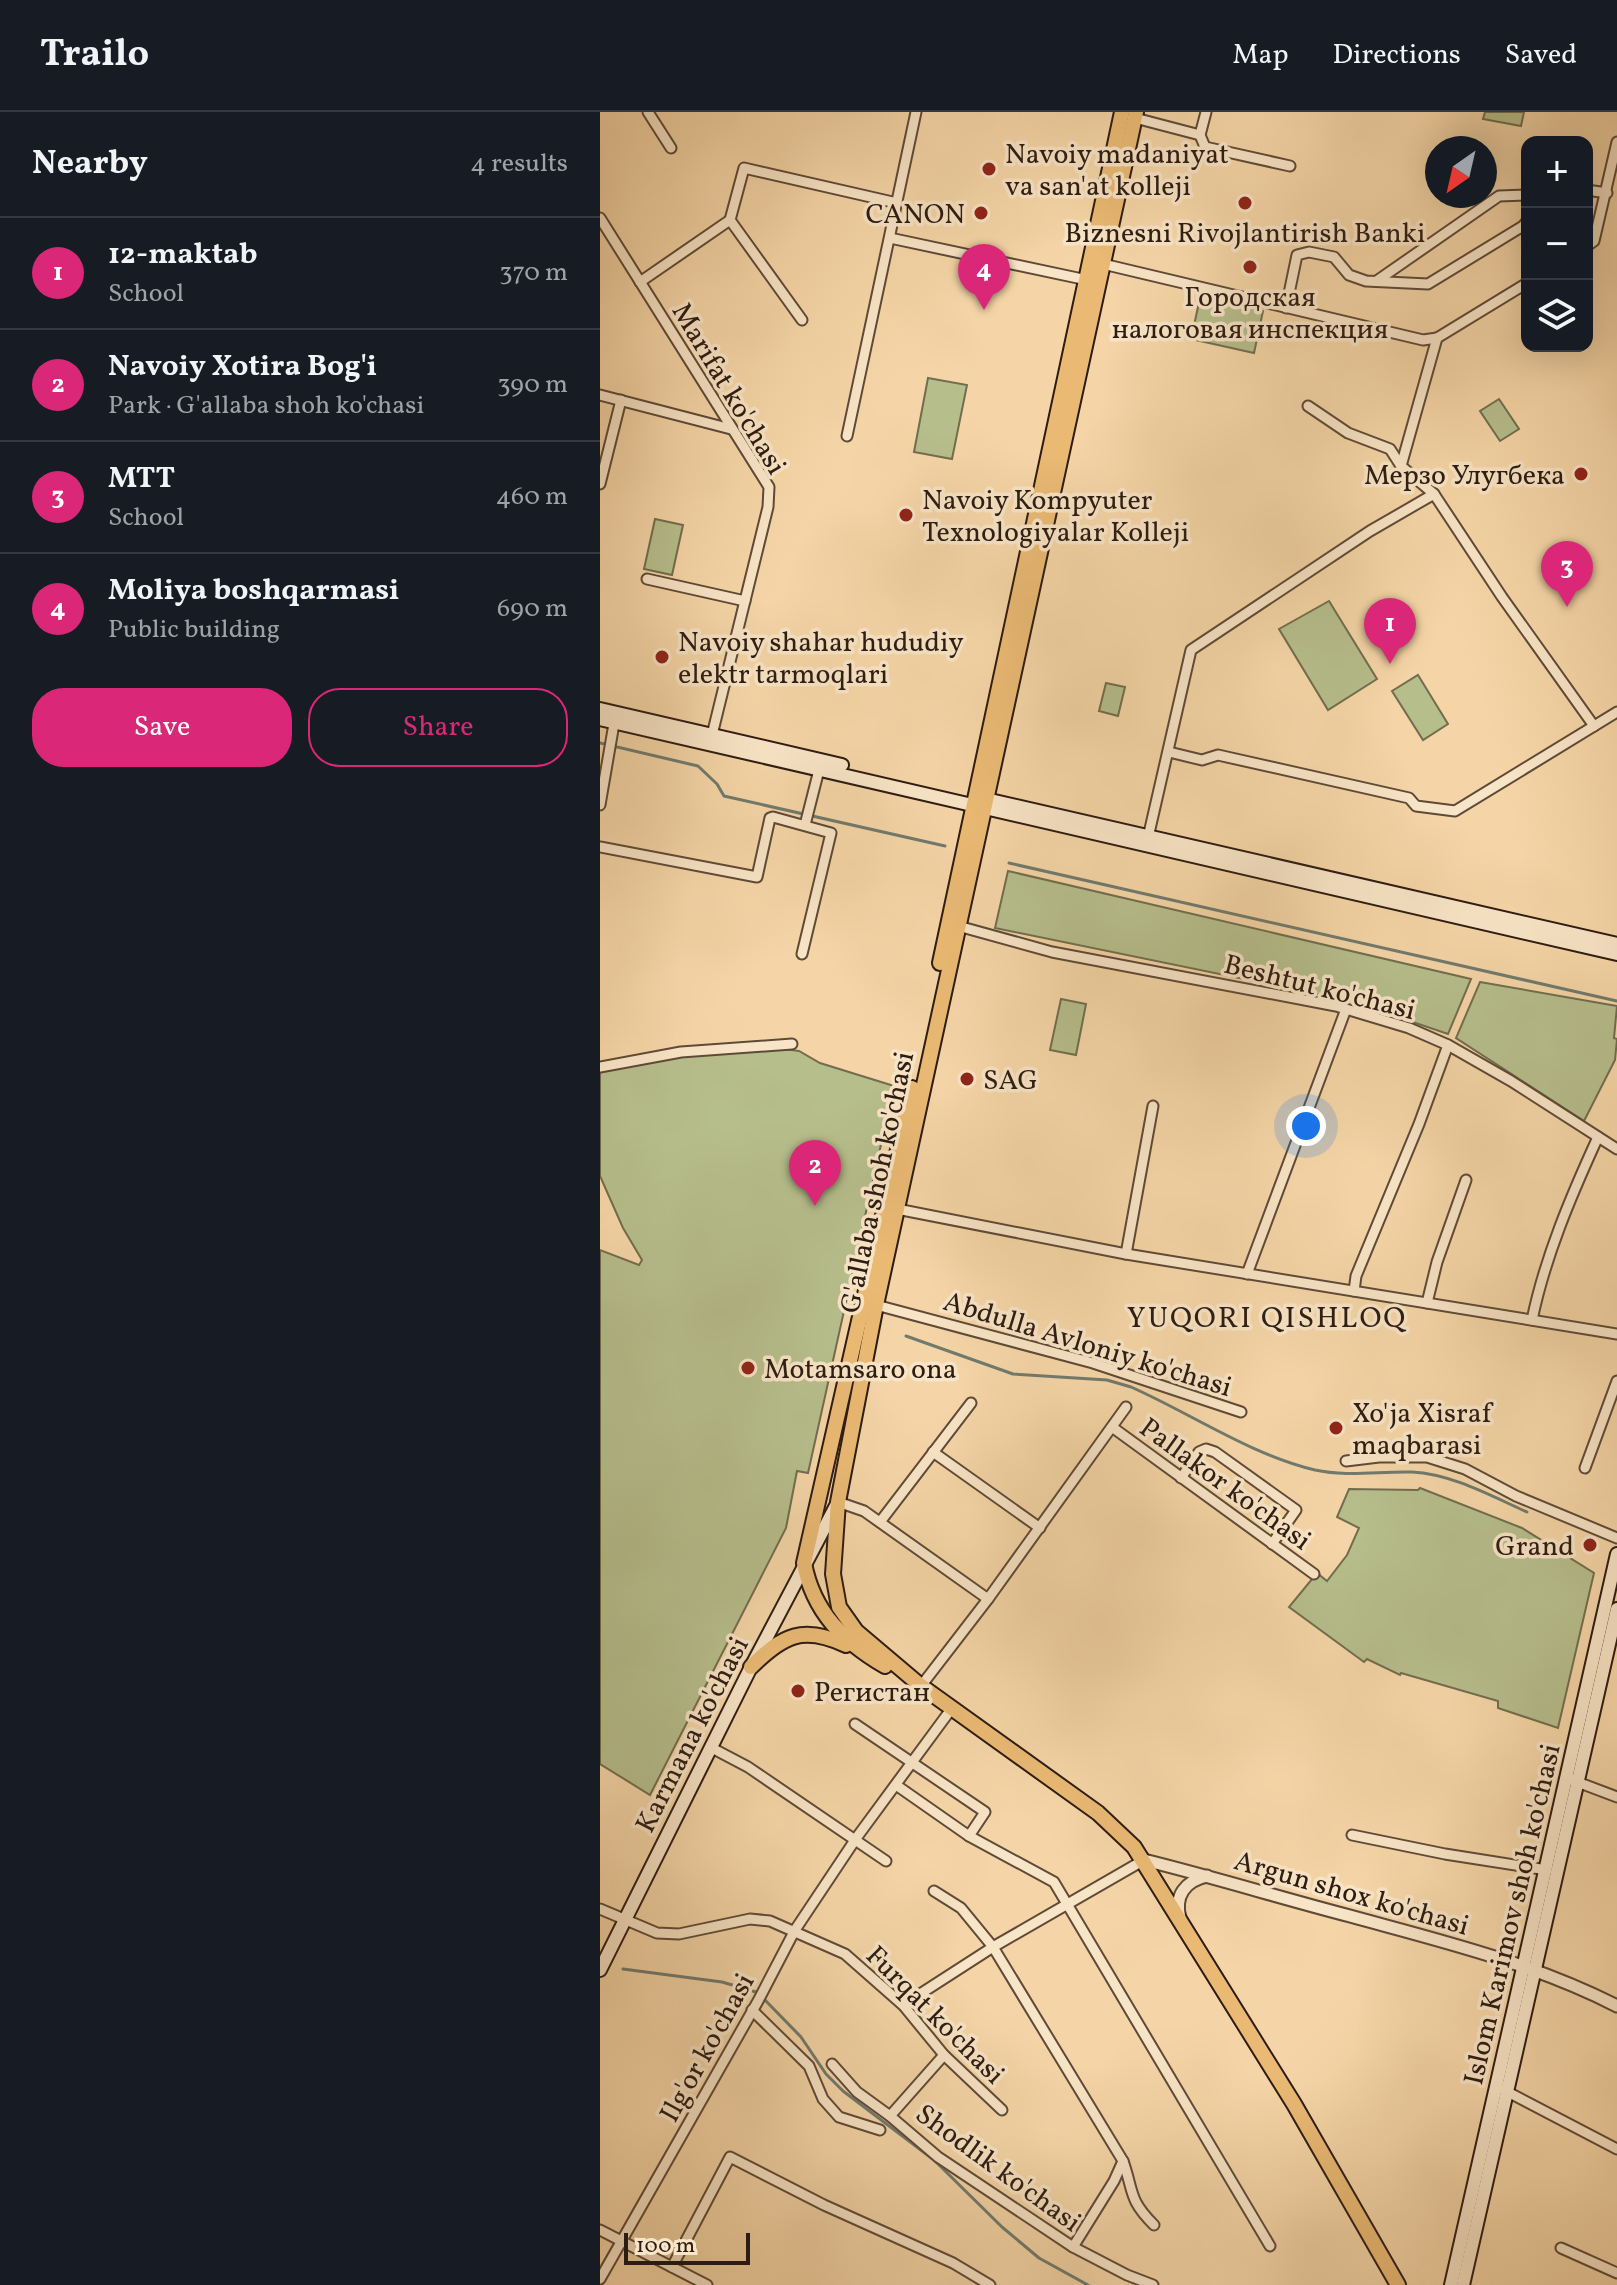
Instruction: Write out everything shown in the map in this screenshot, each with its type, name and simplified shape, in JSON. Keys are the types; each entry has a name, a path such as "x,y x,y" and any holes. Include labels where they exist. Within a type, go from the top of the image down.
{"main road":[{"path":"981,803 1103,264 1131,114"},
{"name":"G'allaba shoh ko'chasi","path":"804,1563 838,1502 876,1305 958,926 981,803 983,761 1087,280 1131,114"},
{"path":"600,709 615,717 981,803 1617,944"},
{"path":"600,719 615,717 712,735 820,764"},
{"name":"G'allaba shoh ko'chasi","path":"804,1563 981,803"},
{"path":"1147,841 1617,954"},
{"path":"838,1502 833,1574 839,1607 856,1631 921,1686 1123,1834 1144,1860 1302,2117 1398,2285"},
{"name":"Islom Karimov shoh ko'chasi","path":"1605,1666 1617,1554"},
{"path":"804,1563 819,1606 840,1634 861,1652"},
{"name":"Karmana ko'chasi","path":"600,1968 804,1563"},
{"name":"Islom Karimov shoh ko'chasi","path":"1463,2285 1509,2092 1547,1870 1605,1666 1617,1609"},
{"path":"751,1667 777,1644 805,1633 827,1637 861,1652 921,1686"},
{"name":"Islom Karimov shoh ko'chasi","path":"1451,2285 1496,2085 1529,1968 1573,1781"}],"street":[{"path":"648,112 671,148"},
{"path":"847,436 916,112"},
{"path":"1206,112 1200,135 1205,147 1290,166"},
{"path":"1131,114 1200,135"},
{"path":"1593,242 1614,171 1617,142"},
{"path":"640,282 730,220 744,168 897,203"},
{"path":"1593,191 1607,193"},
{"path":"1378,280 1499,196 1521,195"},
{"path":"730,220 802,320"},
{"name":"Marifat ko'chasi","path":"601,221 769,487 768,507 712,735"},
{"path":"1286,308 1297,255 1309,252 1334,257 1349,275 1366,281 1428,284 1521,227"},
{"path":"890,238 1087,280"},
{"path":"1103,264 1423,340 1437,338 1521,287"},
{"path":"1401,466 1437,338"},
{"path":"600,395 731,429"},
{"path":"600,484 621,400"},
{"path":"1308,406 1348,433 1390,449 1401,466 1434,494 1594,726"},
{"path":"1147,841 1191,650 1370,531 1434,494"},
{"path":"647,579 745,601"},
{"path":"1169,752 1202,760 1218,755 1409,798 1416,806 1455,811 1617,712"},
{"path":"600,805 604,754 615,717"},
{"path":"805,825 820,764"},
{"path":"600,847 757,877 770,818 831,833 802,954"},
{"name":"Beshtut ko'chasi","path":"958,926 1052,952 1346,1009 1409,1028 1448,1045 1511,1081 1617,1149"},
{"path":"1247,1274 1346,1009"},
{"path":"600,1067 681,1052 792,1044"},
{"path":"1354,1291 1356,1276 1448,1045"},
{"path":"1126,1254 1153,1106"},
{"path":"1532,1320 1538,1291 1559,1231 1598,1137"},
{"path":"1427,1303 1437,1262 1466,1180"},
{"path":"897,1209 1126,1254 1617,1334"},
{"name":"Abdulla Avloniy ko'chasi","path":"876,1305 1093,1363 1241,1412"},
{"path":"1585,1468 1617,1381"},
{"path":"880,1522 971,1403"},
{"path":"921,1686 988,1599 1126,1407"},
{"name":"Pallakor ko'chasi","path":"1112,1427 1314,1574"},
{"path":"1181,1478 1199,1452 1206,1449 1215,1452 1296,1510 1272,1544"},
{"path":"933,1452 1040,1528"},
{"path":"1346,1461 1427,1457 1465,1469 1516,1496 1617,1538"},
{"path":"838,1502 854,1506 880,1522 988,1599"},
{"name":"Ilg'or ko'chasi","path":"600,2279 795,1930 855,1840 952,1708"},
{"path":"855,1724 985,1812 969,1836"},
{"path":"710,1747 748,1767 886,1861"},
{"path":"1573,1781 1617,1797"},
{"path":"896,1785 969,1836 1054,1882 1270,2246"},
{"name":"Argun shox ko'chasi","path":"1352,1835 1547,1870"},
{"path":"903,2005 993,1947 1144,1860"},
{"name":"Argun shox ko'chasi","path":"1144,1860 1529,1968 1617,2006"},
{"path":"1180,1919 1181,1893 1189,1884 1208,1876"},
{"path":"934,1891 961,1908 993,1947 1123,2161 1127,2183 1138,2209 1154,2225"},
{"name":"Furqat ko'chasi","path":"600,1909 657,1933 679,1934 750,1919 770,1921 845,1954 903,2005 944,2055 1002,2110"},
{"path":"752,2010 809,2066 823,2099 839,2117 880,2130"},
{"path":"890,2116 944,2055"},
{"name":"Shodlik ko'chasi","path":"832,2064 857,2092 938,2157 1073,2247 1153,2285"},
{"path":"1496,2085 1617,2149"},
{"path":"672,2267 730,2157 824,2205 953,2263 990,2285"},
{"path":"1073,2247 1123,2161"},
{"path":"600,2230 707,2285"},
{"path":"1561,2248 1617,2273"}],"green space":[{"path":"1485,112 1524,112 1521,126 1483,119"},
{"path":"1200,298 1263,311 1254,353 1191,339"},
{"path":"928,378 967,385 952,459 914,452"},
{"path":"1499,399 1519,429 1500,441 1480,411"},
{"path":"655,519 683,525 672,575 644,569"},
{"path":"1329,601 1377,679 1328,710 1279,629"},
{"path":"1418,675 1448,724 1423,740 1392,691"},
{"path":"1106,683 1125,687 1118,716 1099,711"},
{"path":"1008,871 1471,979 1448,1034 1351,1001 995,928"},
{"path":"1480,982 1617,1006 1615,1060 1584,1121 1456,1038"},
{"path":"1061,999 1086,1004 1076,1055 1050,1050"},
{"path":"799,1051 820,1063 894,1086 808,1473 797,1471 786,1528 650,1795 600,1764 600,1250 639,1265 642,1260 623,1228 600,1176 600,1072 689,1053"},
{"path":"1420,1488 1522,1528 1594,1573 1558,1728 1498,1708 1498,1701 1400,1675 1367,1659 1364,1662 1289,1607 1317,1573 1327,1581 1347,1555 1359,1528 1337,1517 1349,1489"}],"waterway":[{"path":"600,743 698,766 717,784 724,796 945,846"},
{"path":"1009,863 1617,1001"},
{"path":"906,1336 1013,1374 1107,1380 1131,1387 1244,1444 1315,1470 1427,1474 1471,1487 1527,1512"},
{"path":"623,1969 722,1982 756,1992"},
{"path":"764,1999 801,2037 826,2074 843,2091 934,2160 1002,2227 1039,2258 1088,2285"}],"place":[{"name":"Navoiy madaniyat va san'at kolleji","path":"989,169"},
{"name":"Biznesni Rivojlantirish Banki","path":"1245,203"},
{"name":"CANON","path":"981,213"},
{"name":"Городская налоговая инспекция","path":"1250,267"},
{"name":"Moliya boshqarmasi","path":"984,310"},
{"name":"Мерзо Улугбека","path":"1581,474"},
{"name":"Navoiy Kompyuter Texnologiyalar Kolleji","path":"906,515"},
{"name":"MTT","path":"1567,607"},
{"name":"Navoiy shahar hududiy elektr tarmoqlari","path":"662,657"},
{"name":"12-maktab","path":"1390,664"},
{"name":"SAG","path":"967,1079"},
{"name":"Navoiy Xotira Bog'i","path":"815,1206"},
{"name":"Motamsaro ona","path":"748,1368"},
{"name":"Xo'ja Xisraf maqbarasi","path":"1336,1428"},
{"name":"Grand","path":"1590,1545"},
{"name":"Регистан","path":"798,1691"}],"district":[{"name":"YUQORI QISHLOQ","path":"1267,1317"}]}
